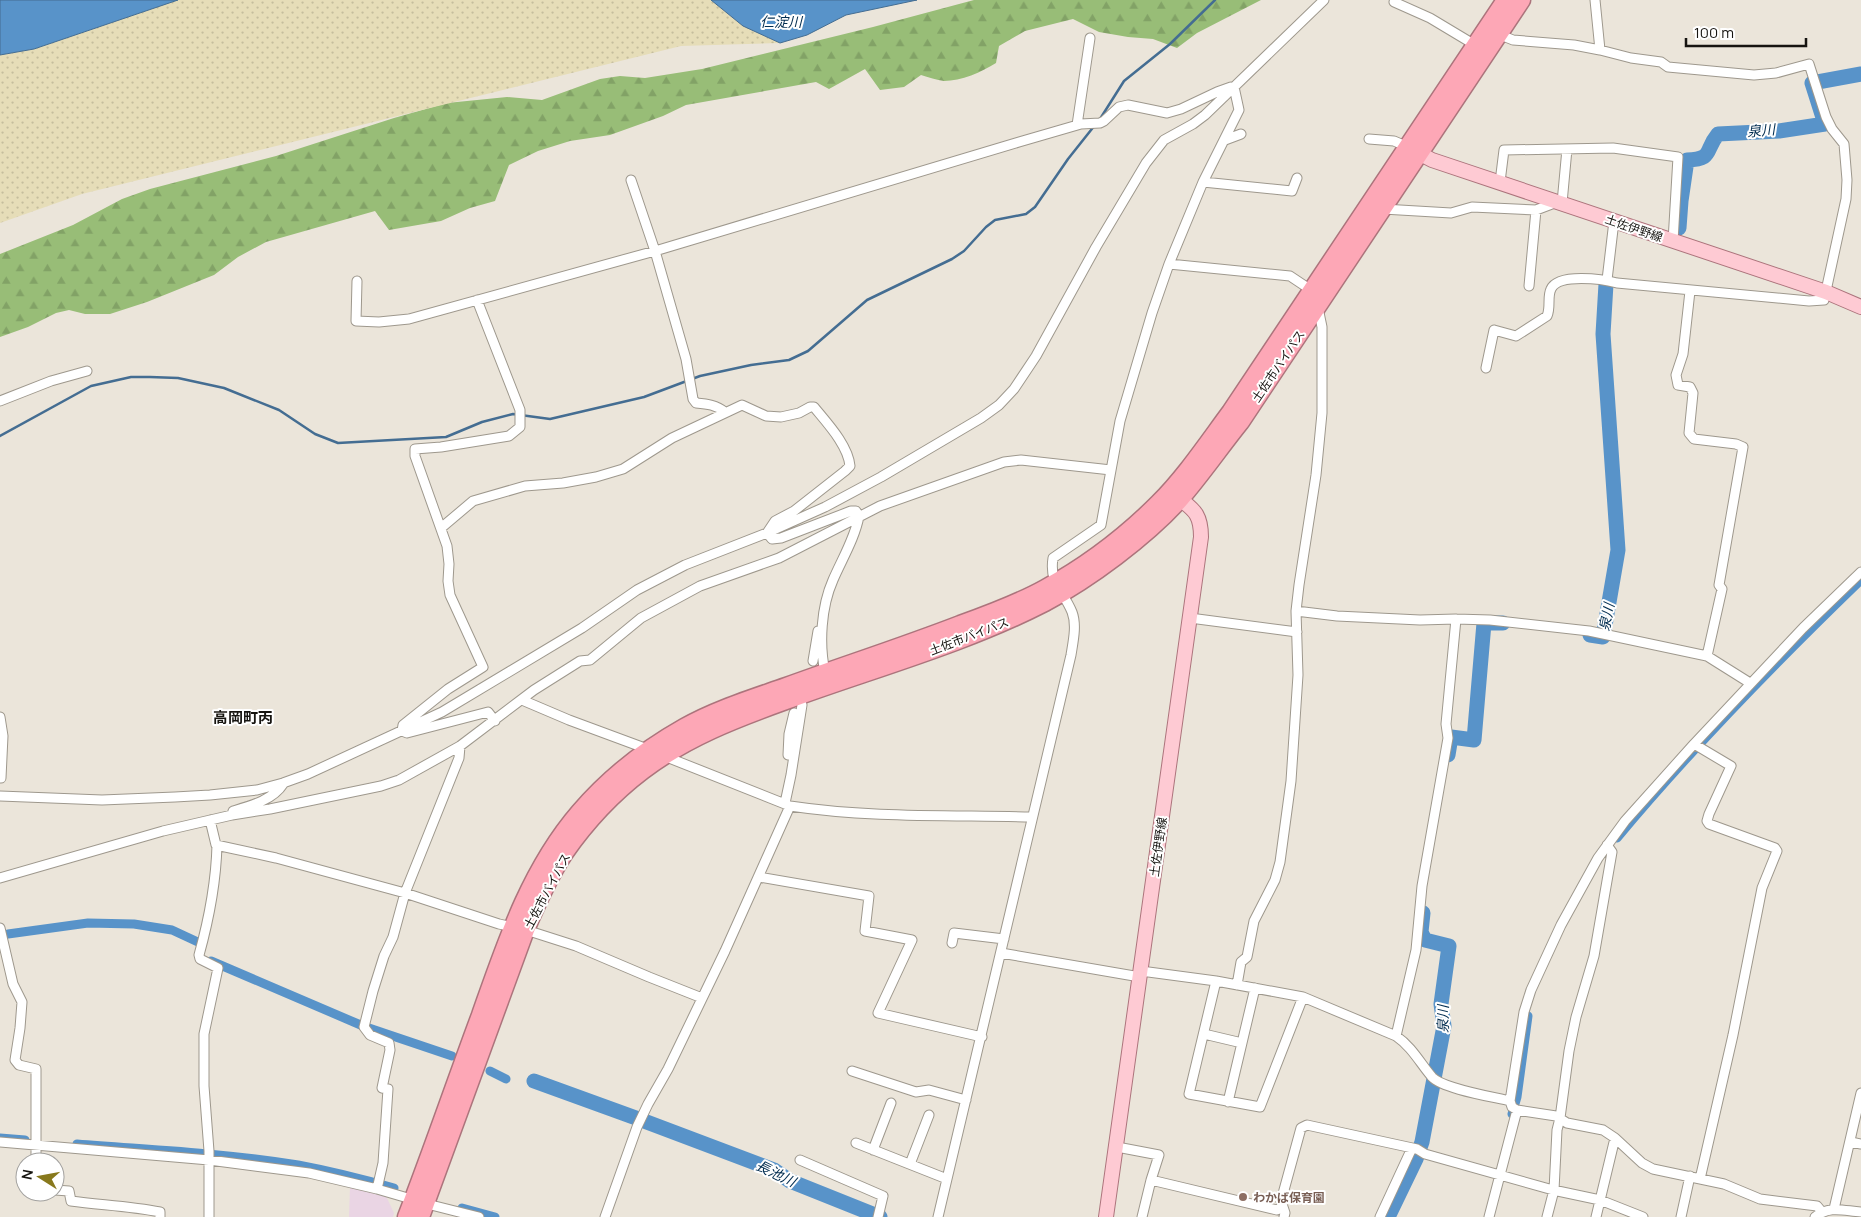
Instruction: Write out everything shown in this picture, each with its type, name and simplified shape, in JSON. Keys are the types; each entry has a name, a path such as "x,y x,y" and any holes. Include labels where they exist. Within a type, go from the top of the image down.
{"highway":[{"name":"土佐市バイパス","path":"657,753 692,740 736,719 994,628 1126,548 1150,530 1311,291 1414,151 1493,31 1505,0"},
{"name":"土佐市バイパス","path":"1175,495 1240,422 1318,306 1382,209 1475,45 1493,31 1522,0"},
{"name":"土佐市バイパス","path":"406,1217 420,1206 519,929 540,899 565,854 616,794 642,772 657,753 685,727 819,666 989,613 1041,590 1058,588"}],"main road":[{"name":"土佐伊野線","path":"1414,151 1432,160 1826,292 1861,307"},
{"name":"土佐伊野線","path":"1106,1217 1190,618 1201,524 1197,514 1175,495"}],"street":[{"path":"0,796 102,800 210,795 257,790 308,774 450,707 582,628 637,590 685,565 767,533 825,507 881,477 981,418 1000,405 1014,389 1036,356 1096,247 1146,163 1164,140 1205,115 1324,0"},
{"path":"1595,0 1600,50"},
{"path":"1394,2 1430,18 1475,45"},
{"path":"1486,368 1494,330 1516,336 1547,316 1550,310 1550,290 1555,283 1565,279 1607,280 1617,283 1690,291 1809,301 1824,300 1846,199 1847,180 1844,144 1832,129 1826,117 1809,64 1776,73 1754,75 1668,67 1661,62 1631,58 1574,44 1514,40 1493,31"},
{"path":"1077,125 1090,38"},
{"path":"357,281 356,321 379,322 409,319 655,251 1077,125 1104,121 1119,107 1128,105 1167,113 1182,110 1217,92 1234,86"},
{"path":"938,1217 982,1037 1074,635 1072,613 1051,571 1053,558 1101,525 1120,421 1152,313 1202,182 1240,110 1234,86"},
{"path":"1225,140 1240,134"},
{"path":"1370,139 1394,142 1414,151"},
{"path":"1500,182 1504,150 1613,148 1678,157 1673,241"},
{"path":"1382,209 1451,213 1472,207 1536,210 1559,202 1567,149"},
{"path":"1202,182 1292,191 1297,178"},
{"path":"631,180 655,251 686,359 693,399 696,403 710,404 725,412"},
{"path":"1530,286 1536,210"},
{"path":"1607,280 1614,221"},
{"path":"1170,264 1290,276 1311,291 1318,306 1322,327 1322,413 1316,475 1296,611 1298,675 1291,781 1280,862 1275,880 1254,921 1247,957 1241,962 1237,985"},
{"path":"1690,291 1683,354 1676,375 1678,385 1690,387 1693,393 1689,433 1694,439 1736,444 1743,447 1719,585 1722,589 1706,656"},
{"path":"402,731 403,725 448,689 483,667 450,595 447,546 415,456 415,449 441,447 509,436 520,427 520,414 477,300"},
{"path":"0,401 51,381 87,371"},
{"path":"441,528 472,501 525,486 571,482 623,469 672,438 742,405 766,416 781,417 814,407 836,434 850,466 794,510 774,521 767,533"},
{"path":"0,878 163,831 232,815 380,786 399,780 460,746 522,700 580,661 590,660 641,618 676,598 700,586 779,558 880,506 1004,462 1021,460 1111,470"},
{"path":"767,533 772,539 781,538 851,511 856,511 859,516 857,527 818,612 819,666"},
{"path":"1489,1217 1514,1107 1524,1012 1531,990 1582,884 1610,848 1625,821 1698,746 1750,683 1861,572"},
{"path":"819,666 823,660 822,618 825,600"},
{"path":"1296,611 1376,618 1490,620 1589,631 1706,656 1750,683"},
{"path":"1190,618 1297,632"},
{"path":"1396,1036 1416,950 1422,886 1448,738 1446,724 1456,619"},
{"path":"605,1217 637,1127 668,1069 759,877 787,804 802,705 799,696"},
{"path":"522,700 787,804 810,809 870,813 1032,818"},
{"path":"402,731 407,733 488,712 495,721"},
{"path":"791,775 788,755 789,734 794,714"},
{"path":"0,717 3,736 0,778"},
{"path":"378,1185 383,1163 388,1089 382,1088 390,1050 389,1043 370,1035 364,1027 373,991 384,956 393,937 405,893 459,758 460,746"},
{"path":"1698,746 1731,766 1707,822 1777,850 1762,888 1733,1035 1700,1178"},
{"path":"232,815 232,811 254,806 280,789 283,783"},
{"path":"209,1217 209,1157 204,1086 204,1034 218,968 200,959 199,955 209,921 214,892 217,846 210,820"},
{"path":"217,846 276,858 405,893 576,946 649,978 702,998"},
{"path":"1547,1217 1554,1190 1557,1130 1569,1050 1576,1017 1594,956 1610,848"},
{"path":"759,877 869,896 865,931 912,940 878,1013 982,1037"},
{"path":"0,928 13,984 22,1002 15,1060 19,1065 36,1069 36,1152"},
{"path":"952,943 954,933 1004,939"},
{"path":"1001,954 1141,974 1216,981 1303,997 1396,1036 1416,1054 1435,1080 1514,1107 1556,1116 1568,1123 1603,1130 1615,1138 1642,1163 1652,1169 1724,1184 1760,1199 1817,1206 1819,1214 1834,1209 1856,1214"},
{"path":"1216,981 1204,1034 1185,1093 1228,1102 1260,1107 1303,997"},
{"path":"1228,1102 1255,988"},
{"path":"1204,1034 1242,1043"},
{"path":"852,1071 916,1092 929,1090 966,1100"},
{"path":"1834,1209 1861,1093"},
{"path":"873,1150 891,1103"},
{"path":"910,1164 928,1115"},
{"path":"1284,1217 1281,1201 1301,1128 1307,1125 1417,1150 1554,1190 1600,1200 1643,1217"},
{"path":"1596,1217 1615,1138"},
{"path":"0,1142 36,1143 209,1157 378,1185 420,1206 479,1217"},
{"path":"1851,1142 1861,1144"},
{"path":"856,1143 947,1179"},
{"path":"1116,1147 1159,1155 1142,1217"},
{"path":"1380,1217 1417,1150"},
{"path":"800,1160 883,1196 878,1214"},
{"path":"1681,1217 1690,1176"},
{"path":"1151,1180 1277,1210 1283,1207"},
{"path":"65,1191 69,1191 71,1201 124,1208 140,1208 160,1212 160,1217"}],"shaded area":[{"path":"350,1187 386,1196 394,1213 393,1217 349,1217"}],"green space":[{"path":"974,0 1261,0 1197,33 1177,48 1153,39 1099,32 1073,19 1025,31 999,46 996,63 964,78 944,81 921,75 904,87 880,90 865,69 829,89 816,82 686,105 663,116 610,135 570,141 538,151 509,165 495,201 470,208 441,221 389,230 375,211 266,242 238,257 214,275 147,302 110,314 85,314 69,310 56,313 28,327 0,337 0,254 73,225 122,199 150,189 276,156 447,103 507,97 542,100 600,79 620,76 645,78 702,69"}],"sand":[{"path":"178,0 711,0 743,26 780,43 681,46 82,194 0,223 0,55 34,49"}],"water":[{"path":"0,0 178,0 34,49 0,55"},
{"name":"仁淀川","path":"711,0 917,0 846,15 807,35 780,43 743,26"}],"waterway":[{"path":"1100,119 1124,81 1170,44 1215,0"},
{"name":"泉川","path":"1679,228 1687,160 1705,156 1718,134 1779,131 1825,124 1812,83 1861,74"},
{"path":"0,436 91,386 131,377 178,378 224,388 279,410 315,434 338,443 446,437 482,422 513,414 550,419 644,397 700,376 751,365 789,360 808,351 867,300 952,259 964,251 995,220 1026,214 1035,207 1068,159 1095,125"},
{"name":"泉川","path":"1590,635 1603,637 1618,550 1603,334 1606,284"},
{"path":"1617,838 1675,771 1736,706 1861,580"},
{"name":"泉川","path":"1448,755 1451,737 1474,740 1484,623 1503,623"},
{"name":"泉川","path":"1388,1217 1416,1159 1422,1142 1444,1026 1441,1004 1449,946 1425,940 1421,932 1423,913"},
{"path":"8,934 88,923 134,924 172,930 200,943"},
{"path":"211,961 363,1026"},
{"path":"1512,1114 1517,1097 1528,1016"},
{"path":"366,1027 452,1056"},
{"path":"490,1071 506,1079"},
{"name":"長池川","path":"534,1081 636,1118"},
{"name":"長池川","path":"644,1121 774,1170 790,1181 880,1217"},
{"path":"0,1138 25,1140"},
{"path":"77,1144 188,1152 271,1161 322,1170 394,1188"},
{"path":"462,1208 495,1217"}],"place":[{"name":"わかば保育園","path":"1243,1197"}],"district":[{"name":"高岡町丙","path":"243,717"}]}
